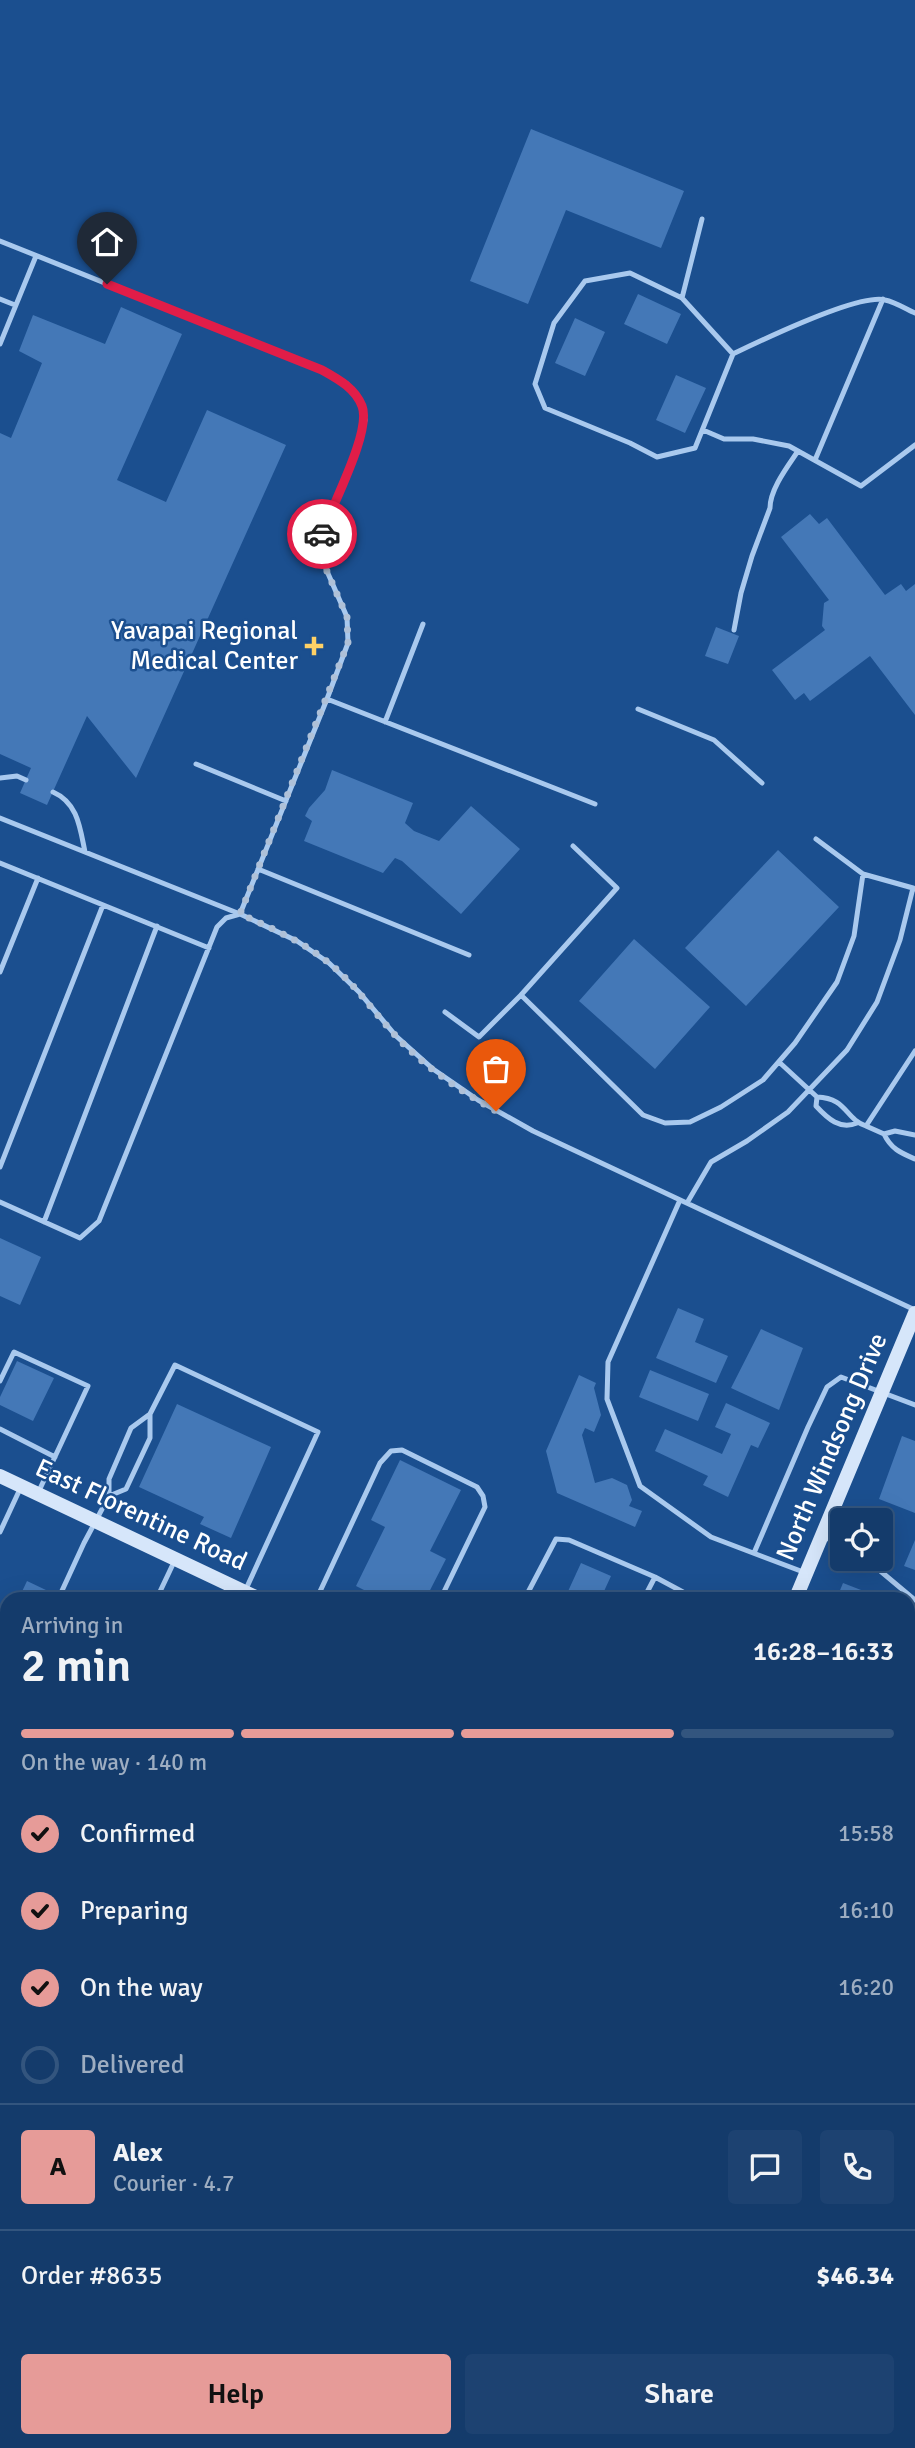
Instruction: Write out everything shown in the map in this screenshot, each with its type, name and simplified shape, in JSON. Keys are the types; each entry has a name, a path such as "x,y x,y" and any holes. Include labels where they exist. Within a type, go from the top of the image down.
{"street":[{"name":"North Windsong Drive","path":"798,1592 915,1312"},
{"name":"East Florentine Road","path":"0,1476 245,1591"}],"lane":[{"path":"682,298 702,219"},
{"path":"0,241 322,370 347,384 362,404 365,420 361,439 322,535 323,562 347,617 348,643 240,914"},
{"path":"0,344 36,256"},
{"path":"733,354 682,298 630,273 585,281 554,323 535,384 545,408 657,457 695,448 733,354 800,322 860,303 883,299 915,313"},
{"path":"0,299 15,305"},
{"path":"815,460 883,299"},
{"path":"703,430 724,439 753,439 789,446 861,486 915,445"},
{"path":"734,630 741,593 770,502 786,468 798,451"},
{"path":"385,722 423,624"},
{"path":"327,699 595,804"},
{"path":"638,709 714,740 762,783"},
{"path":"195,764 286,801"},
{"path":"0,778 17,776 26,780"},
{"path":"53,792 66,798 78,818 85,852"},
{"path":"0,818 240,914 297,941 329,963 359,992 396,1036 433,1069 478,1100 533,1131 915,1312"},
{"path":"687,1203 712,1162 789,1112 847,1050 877,1002 900,940 914,888 863,874 816,839"},
{"path":"445,1012 479,1037 521,995 617,888 573,846"},
{"path":"0,863 209,948"},
{"path":"258,869 469,955"},
{"path":"521,995 643,1115 665,1123 690,1122 721,1107 762,1080 795,1043 838,982 854,936 863,874"},
{"path":"0,972 38,878"},
{"path":"0,1167 103,905"},
{"path":"0,1202 80,1238 99,1221 217,927 226,918 240,914"},
{"path":"44,1222 157,926"},
{"path":"866,1126 915,1051"},
{"path":"779,1062 808,1091 817,1097 830,1097 858,1123 884,1134 895,1131 915,1135"},
{"path":"817,1097 816,1107 838,1124 847,1127 858,1123"},
{"path":"884,1134 888,1144 915,1159"},
{"path":"680,1200 608,1362 607,1399 640,1486 712,1537 806,1573"},
{"path":"0,1381 13,1352 88,1386 38,1493"},
{"path":"61,1592 109,1496 109,1479 131,1428 150,1414 175,1365 318,1432 245,1591"},
{"path":"754,1553 827,1387 841,1377 915,1405"},
{"path":"109,1496 127,1489 150,1438 150,1414"},
{"path":"0,1429 55,1457"},
{"path":"320,1592 380,1463 391,1451 402,1450 477,1487 483,1496 485,1507 444,1592"},
{"path":"0,1532 22,1486"},
{"path":"821,1536 830,1540"},
{"path":"528,1592 556,1539 569,1540 683,1592"},
{"path":"160,1592 176,1559"},
{"path":"880,1571 905,1592"},
{"path":"647,1592 655,1577"}],"building":[{"path":"531,129 684,191 661,248 566,210 528,304 470,281"},
{"path":"638,294 681,314 667,344 624,324"},
{"path":"121,307 182,334 117,480 166,502 207,410 286,445 136,778 87,716 47,805 20,793 31,768 0,754 0,433 11,438 42,363 19,351 33,315 105,344"},
{"path":"575,318 605,332 585,376 555,363"},
{"path":"676,375 706,388 685,433 656,420"},
{"path":"810,514 819,524 827,518 885,595 901,584 906,591 915,584 915,715 870,656 810,701 804,693 795,700 772,670 825,630 822,626 824,603 829,600 781,537"},
{"path":"716,627 739,636 728,664 705,656"},
{"path":"332,770 413,803 405,823 414,831 439,841 471,806 520,849 461,914 402,861 395,858 383,873 304,841 312,821 305,816 325,790"},
{"path":"778,850 839,907 746,1006 685,948"},
{"path":"634,939 710,1007 655,1069 579,1001"},
{"path":"0,1238 41,1257 20,1305 0,1296"},
{"path":"678,1308 704,1319 695,1342 728,1356 716,1383 656,1358"},
{"path":"761,1329 803,1348 779,1410 731,1388"},
{"path":"17,1361 54,1378 33,1421 0,1405 0,1397"},
{"path":"650,1370 709,1394 698,1421 639,1397"},
{"path":"579,1375 596,1383 594,1388 601,1415 594,1432 585,1428 582,1435 595,1483 612,1478 627,1485 632,1500 629,1506 642,1511 635,1527 557,1493 546,1451"},
{"path":"726,1403 770,1423 758,1448 751,1445 728,1497 703,1485 708,1476 655,1451 665,1429 722,1454 731,1434 715,1427"},
{"path":"177,1404 271,1447 231,1538 200,1524 204,1517 139,1487"},
{"path":"902,1436 915,1441 915,1513 879,1499"},
{"path":"400,1460 461,1490 430,1551 446,1559 429,1592 368,1592 356,1586 385,1527 371,1520"},
{"path":"915,1540 915,1570 904,1566"},
{"path":"581,1563 611,1576 604,1592 568,1592"},
{"path":"27,1581 50,1592 22,1592"},
{"path":"843,1583 866,1592 839,1592"}],"way so far":[{"path":"322,534 323,562 347,617 348,643 240,914 297,941 329,963 359,992 396,1036 433,1069 496,1111"}],"place":[{"name":"Yavapai Regional Medical Center","path":"314,646"}],"route":[{"path":"107,284 322,370 347,384 362,404 365,420 361,439 322,534"}]}
